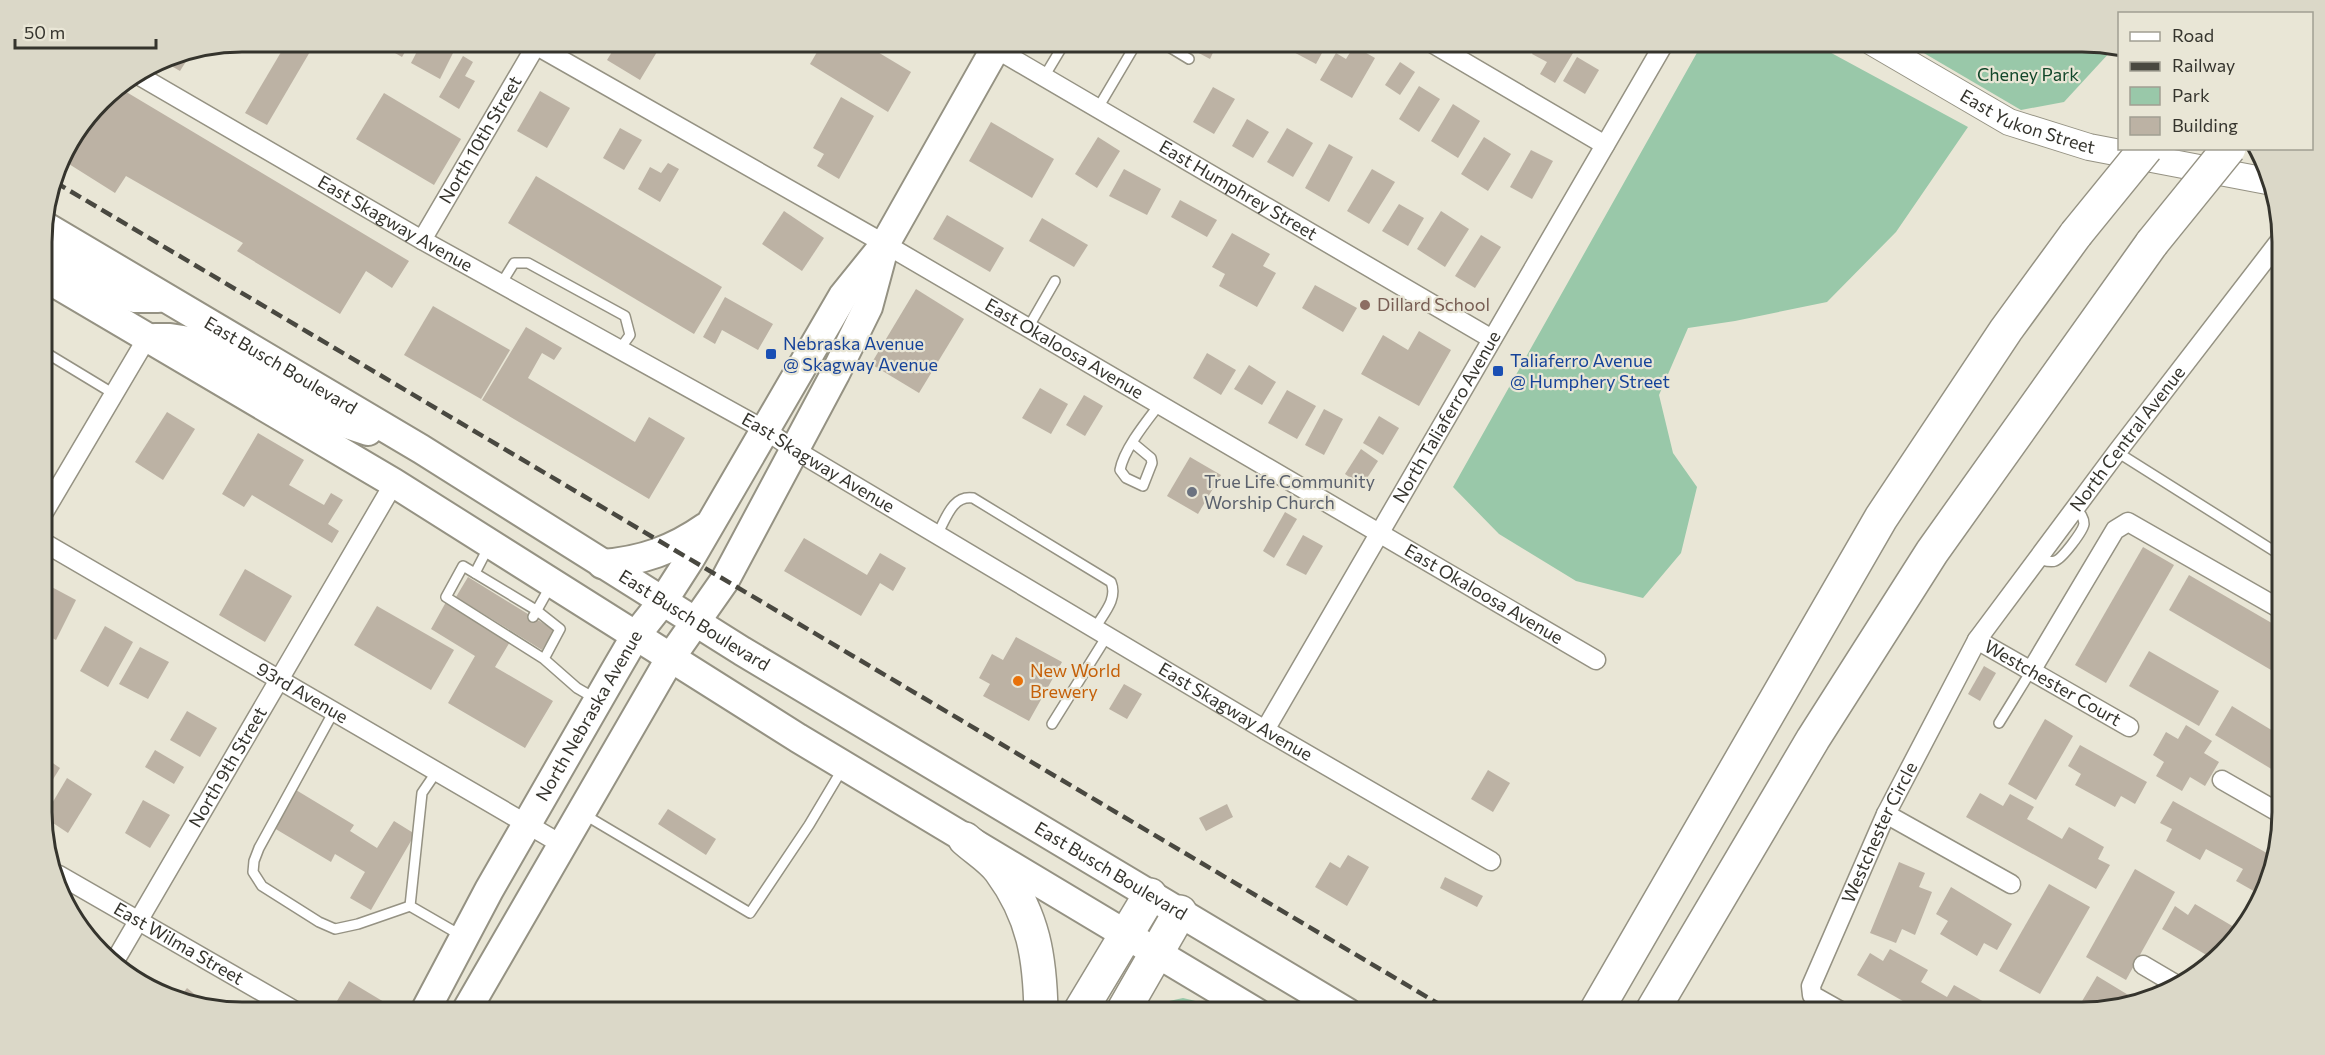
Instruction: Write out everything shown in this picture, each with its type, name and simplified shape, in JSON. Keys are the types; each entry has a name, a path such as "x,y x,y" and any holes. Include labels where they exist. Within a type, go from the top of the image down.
{"highway":[{"path":"1602,1002 1881,518 2006,330 2076,234 2144,150"},
{"path":"1657,1002 1813,739 1926,561 2152,243 2227,150"},
{"path":"965,839 999,868 1025,916 1039,958 1041,1003"},
{"path":"1085,1003 1150,895"},
{"path":"1128,1003 1180,912"}],"main road":[{"name":"North Nebraska Avenue","path":"429,1003 527,824 636,635 663,601 711,523 843,296 885,244 987,53"},
{"name":"East Busch Boulevard","path":"53,230 421,449 696,622 1330,1002"},
{"name":"North Nebraska Avenue","path":"471,1003 671,657 725,580 795,450 867,307 885,244"},
{"path":"53,258 114,292 135,298 167,298"},
{"path":"53,282 394,483 844,766 1239,1002"},
{"path":"147,338 170,338 202,343 332,419 421,449"},
{"path":"603,564 632,561 659,554 688,540 711,523"},
{"path":"449,1003 468,957 465,937"}],"street":[{"path":"1448,52 1605,145"},
{"name":"North Taliaferro Avenue","path":"1265,730 1659,52"},
{"name":"East Yukon Street","path":"1889,52 2009,122 2089,147 2261,180"},
{"name":"North 10th Street","path":"422,240 528,53"},
{"name":"East Okaloosa Avenue","path":"551,53 885,244 1596,660"},
{"name":"East Humphrey Street","path":"1006,53 1492,339"},
{"name":"East Skagway Avenue","path":"145,79 422,240 765,430 1265,730 1491,861"},
{"name":"North Central Avenue","path":"1977,640 2075,507 2272,251"},
{"path":"53,498 147,338"},
{"name":"North 9th Street","path":"118,955 394,483"},
{"path":"2031,671 2115,530 2128,522 2272,604"},
{"name":"93rd Avenue","path":"52,547 561,844"},
{"name":"Westchester Court","path":"1977,640 2130,728"},
{"name":"Westchester Circle","path":"1825,1002 1812,995 1811,987 1886,814 1977,640"},
{"path":"2222,780 2272,809"},
{"path":"1886,814 2011,884"},
{"name":"East Wilma Street","path":"65,878 281,1003"},
{"path":"2143,965 2170,981"}],"lane":[{"path":"1178,52 1189,59"},
{"path":"1044,77 1059,53"},
{"path":"1098,108 1131,53"},
{"path":"501,284 514,262 528,263 625,316 630,335 619,350"},
{"path":"1028,328 1055,280"},
{"path":"53,357 114,394"},
{"path":"1133,443 1151,458 1152,464 1143,486 1126,478 1120,470 1122,460 1133,443 1159,405"},
{"path":"2117,452 2272,550"},
{"path":"937,535 956,501 964,497 973,498 1111,582 1115,591 1101,632 1052,724"},
{"path":"475,573 491,544"},
{"path":"544,659 560,629 489,586 464,566 446,597 475,611 521,640 577,688 598,700"},
{"path":"535,614 553,582"},
{"path":"1999,723 2031,671"},
{"path":"334,711 260,848 254,861 253,872 262,886 335,929 358,924 410,906 465,937"},
{"path":"580,812 750,913 809,825 844,766"},
{"path":"410,906 422,793 437,771"}],"green space":[{"path":"1697,52 1830,52 1968,127 1896,232 1827,302 1688,328 1659,395 1673,453 1697,487 1681,553 1643,598 1576,581 1499,534 1453,487"},
{"name":"Cheney Park","path":"1922,52 2082,52 2108,54 2064,102 2021,110"},
{"path":"1183,998 1202,1002 1162,1003"}],"building":[{"path":"1198,52 1213,52 1210,59"},
{"path":"1294,52 1322,52 1316,64"},
{"path":"1350,52 1365,52 1375,58 1352,98 1320,80 1336,53 1346,59"},
{"path":"1573,52 1555,83 1540,74 1547,62 1532,54"},
{"path":"281,53 309,53 267,125 245,113"},
{"path":"416,53 453,53 440,79 411,63"},
{"path":"611,53 656,53 640,80 607,60"},
{"path":"817,53 879,53 911,72 888,112 810,64"},
{"path":"463,56 473,62 465,76 475,81 459,109 439,97"},
{"path":"1577,57 1599,70 1585,94 1563,81"},
{"path":"186,61 180,71 172,66"},
{"path":"1400,62 1415,72 1400,95 1385,85"},
{"path":"1419,86 1440,99 1419,132 1399,119"},
{"path":"1213,87 1235,99 1214,134 1193,122"},
{"path":"540,91 570,108 547,148 517,131"},
{"path":"127,92 409,261 392,288 366,271 340,314 237,251 243,243 126,176 115,193 69,164 100,117"},
{"path":"384,93 461,139 434,185 356,139"},
{"path":"841,97 874,116 839,179 817,166 824,154 813,148"},
{"path":"1453,104 1480,121 1458,158 1431,141"},
{"path":"1247,119 1269,132 1253,158 1232,146"},
{"path":"991,122 1054,159 1032,198 969,161"},
{"path":"620,128 642,140 624,170 603,158"},
{"path":"1287,128 1313,143 1293,177 1267,162"},
{"path":"1098,137 1120,151 1097,188 1075,174"},
{"path":"1484,137 1511,154 1488,191 1461,174"},
{"path":"1329,144 1353,157 1329,202 1305,188"},
{"path":"1531,150 1553,161 1532,199 1510,187"},
{"path":"668,163 679,169 660,202 638,189 650,167 661,173"},
{"path":"1124,169 1161,189 1147,215 1109,196"},
{"path":"1372,169 1395,182 1369,224 1347,211"},
{"path":"536,176 722,287 694,334 508,223"},
{"path":"1180,200 1217,220 1207,237 1171,217"},
{"path":"1399,204 1424,218 1408,246 1382,231"},
{"path":"784,211 824,238 802,271 762,244"},
{"path":"1441,211 1469,229 1445,267 1417,249"},
{"path":"947,215 1004,248 990,272 933,239"},
{"path":"1042,218 1088,245 1074,267 1029,241"},
{"path":"1232,233 1270,254 1263,266 1276,273 1257,307 1219,286 1225,274 1212,267"},
{"path":"1481,235 1501,247 1475,288 1455,276"},
{"path":"1315,285 1357,308 1343,332 1302,308"},
{"path":"916,289 964,319 919,393 871,364"},
{"path":"725,297 773,324 758,350 722,330 715,344 703,337"},
{"path":"433,306 510,350 481,399 404,355"},
{"path":"526,327 562,348 554,360 542,353 528,378 635,442 649,417 685,438 649,499 482,400"},
{"path":"1419,331 1451,350 1419,406 1361,374 1383,335 1408,350"},
{"path":"1207,353 1236,370 1221,395 1193,378"},
{"path":"1249,365 1276,382 1262,405 1234,389"},
{"path":"1040,388 1068,404 1051,434 1022,418"},
{"path":"1287,390 1316,406 1297,439 1268,423"},
{"path":"1084,395 1103,406 1085,436 1066,425"},
{"path":"1324,409 1343,419 1324,455 1305,445"},
{"path":"167,412 195,429 163,480 135,462"},
{"path":"1379,416 1399,428 1383,455 1363,443"},
{"path":"258,433 304,460 289,485 324,505 331,493 343,500 328,524 339,531 332,543 252,495 244,507 222,494"},
{"path":"1361,449 1378,461 1362,486 1345,474"},
{"path":"1190,457 1221,475 1198,514 1167,496"},
{"path":"1285,512 1297,519 1274,558 1263,551"},
{"path":"1303,535 1323,546 1306,575 1286,565"},
{"path":"804,538 867,575 880,553 906,568 893,591 880,583 861,616 784,571"},
{"path":"2143,547 2174,565 2106,683 2075,665"},
{"path":"245,569 292,596 265,642 219,615"},
{"path":"2189,575 2272,623 2272,668 2271,670 2169,610"},
{"path":"468,577 554,630 542,650 456,597"},
{"path":"52,587 76,600 56,640 52,638"},
{"path":"446,602 511,640 495,667 553,701 525,748 448,703 475,656 431,629"},
{"path":"377,606 454,650 431,690 354,645"},
{"path":"105,626 133,642 108,687 80,671"},
{"name":"New World Brewery","path":"1016,637 1062,662 1029,721 983,696 990,684 979,678 992,654 1003,660"},
{"path":"140,647 169,662 148,699 119,684"},
{"path":"2149,651 2219,691 2199,726 2129,686"},
{"path":"1984,666 1996,673 1980,701 1968,694"},
{"path":"1124,684 1142,694 1127,719 1109,709"},
{"path":"2232,706 2272,730 2272,769 2215,735"},
{"path":"187,711 217,728 200,757 170,740"},
{"path":"2045,719 2073,736 2036,800 2008,784"},
{"path":"2186,725 2212,741 2204,753 2219,762 2205,786 2190,777 2182,791 2156,776 2164,762 2153,755 2166,732 2178,739"},
{"path":"2080,745 2147,782 2135,804 2121,796 2115,807 2075,785 2081,774 2068,766"},
{"path":"155,750 184,767 174,784 145,767"},
{"path":"52,763 60,768 52,781"},
{"path":"1488,770 1510,783 1493,812 1471,799"},
{"path":"67,778 92,794 68,833 53,823 52,803"},
{"path":"296,790 354,825 350,831 377,848 394,821 415,834 371,910 350,898 365,872 335,854 331,862 274,828"},
{"path":"1980,793 2003,806 2010,794 2034,807 2027,819 2062,839 2069,827 2104,847 2098,859 2110,865 2096,889 1966,817"},
{"path":"143,800 170,815 150,848 125,833"},
{"path":"2173,801 2268,854 2255,892 2236,881 2243,869 2206,849 2200,860 2166,841 2172,829 2160,823"},
{"path":"1227,804 1233,817 1206,831 1199,818"},
{"path":"668,809 716,839 706,855 658,824"},
{"path":"1348,855 1369,867 1347,906 1315,887 1330,862 1340,868"},
{"path":"1899,862 1925,873 1919,887 1932,892 1915,935 1902,929 1896,943 1870,933"},
{"path":"2135,869 2175,892 2126,980 2086,957"},
{"path":"1445,877 1483,896 1477,907 1440,888"},
{"path":"2049,884 2090,907 2040,994 1999,971"},
{"path":"1951,887 2012,924 1997,950 1984,943 1977,956 1940,934 1948,921 1936,914"},
{"path":"2195,904 2233,927 2207,956 2162,929 2175,906 2188,915"},
{"path":"1890,949 1928,970 1921,982 1947,997 1954,985 1984,1002 1905,1002 1857,975 1870,953 1883,961"},
{"path":"2097,976 2130,996 2120,999 2082,1002"},
{"path":"349,981 384,1002 383,1003 336,1003"},
{"path":"187,988 198,997 183,993"}],"railway":[{"path":"61,186 1436,1002"}],"place":[{"name":"Dillard School","path":"1365,305"},
{"name":"Nebraska Avenue @ Skagway Avenue","path":"771,354"},
{"name":"Taliaferro Avenue @ Humphery Street","path":"1498,371"},
{"name":"True Life Community Worship Church","path":"1192,492"},
{"name":"New World Brewery","path":"1018,681"}]}
